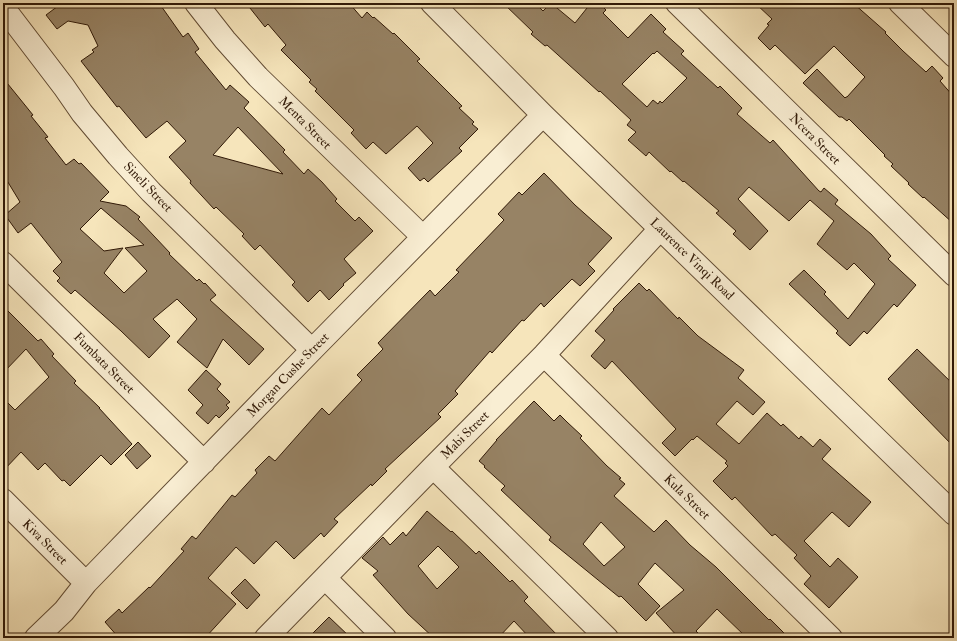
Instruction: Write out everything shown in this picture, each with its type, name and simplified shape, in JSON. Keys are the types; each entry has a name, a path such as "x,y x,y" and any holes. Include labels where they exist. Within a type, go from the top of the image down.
{"street":[{"name":"Menta Street","path":"196,3 216,30 258,77 422,237"},
{"name":"Laurence Vinqi Road","path":"432,3 660,229 954,514"},
{"name":"Ncera Street","path":"677,3 954,275"},
{"path":"900,3 954,56"},
{"name":"Sineli Street","path":"3,7 82,113 118,156 162,203 312,350"},
{"name":"Morgan Cushe Street","path":"36,638 64,611 86,584 312,350 543,114"},
{"name":"Mabi Street","path":"266,638 544,355 660,229"},
{"name":"Fumbata Street","path":"3,263 204,462"},
{"name":"Kula Street","path":"544,355 831,638"},
{"path":"433,467 607,638"},
{"name":"Kiva Street","path":"3,500 86,584"},
{"path":"325,578 385,638"}],"building":[{"path":"62,3 159,3 183,37 188,33 199,49 195,52 226,90 230,85 249,102 244,108 285,150 283,152 304,174 308,169 322,182 337,199 335,201 355,221 359,217 373,231 344,259 356,273 343,284 344,285 329,300 320,290 308,302 292,285 295,282 260,245 255,250 242,236 244,234 216,207 214,209 169,157 186,141 167,121 146,138 119,106 117,107 81,61 94,52 92,50 98,46 88,25 68,21 57,29 46,15","holes":["238,127 283,174 213,155"]},
{"path":"246,3 349,3 362,18 367,12 393,34 394,33 420,59 417,61 462,106 459,108 474,122 472,124 478,129 459,148 462,151 428,182 424,178 420,181 408,168 433,143 417,126 386,154 373,142 366,149 351,133 354,130 315,91 317,89 309,82 311,80 281,50 286,45 268,24 265,27"},
{"path":"503,3 535,3 543,11 551,3 575,23 592,3 599,3 606,10 603,13 628,38 651,14 666,29 663,32 684,51 681,54 718,88 720,86 742,108 737,114 770,143 773,140 819,191 821,192 824,188 838,200 835,204 871,234 891,256 888,259 916,285 897,307 894,304 867,334 864,331 850,346 836,333 838,331 789,284 804,270 826,292 824,294 848,319 875,284 854,263 847,270 817,244 834,221 810,200 789,221 749,187 738,199 768,231 750,250 733,234 736,231 716,213 719,211 684,181 683,182 671,171 670,172 649,152 646,156 628,140 636,132 627,125 631,120 547,45 545,46 531,34 533,32","holes":["657,51 687,78 662,103 660,101 658,104 653,100 647,107 622,84 653,53 654,54"]},
{"path":"755,3 853,3 886,32 885,33 903,51 926,72 932,66 943,78 940,81 954,97 954,224 908,184 909,183 891,166 893,164 884,156 885,155 849,119 847,121 842,117 839,117 803,83 817,69 845,98 865,77 834,46 805,74 775,45 770,50 758,38 772,19"},
{"path":"3,78 33,115 31,116 48,137 45,138 66,165 74,159 79,164 81,163 109,192 100,201 126,206 140,217 138,219 170,253 169,254 197,281 199,279 204,284 205,283 216,295 210,300 264,349 249,365 223,339 207,368 177,342 197,319 177,299 153,319 170,336 149,358 75,290 71,294 57,281 60,278 53,271 62,262 31,223 18,233 5,215 20,202 3,174","holes":["101,208 144,245 125,248 147,271 124,293 104,273 123,248 104,251 80,229"]},
{"path":"544,173 575,205 612,238 588,264 595,271 580,286 572,279 544,307 541,303 524,321 522,320 492,353 490,351 455,391 458,394 438,414 441,417 385,469 387,471 372,486 371,484 334,519 338,522 324,537 321,533 294,559 276,541 254,564 236,547 208,578 236,604 205,638 119,638 105,622 119,609 122,613 149,587 150,588 184,551 181,549 192,536 196,539 232,495 235,497 257,473 255,470 269,456 275,461 322,408 329,415 362,380 357,375 383,349 378,343 430,290 435,296 459,272 456,270 504,220 498,214 519,192 522,195"},
{"path":"639,283 647,291 649,289 678,319 679,317 698,336 744,370 738,378 765,402 753,415 737,401 716,424 739,444 767,413 781,426 783,424 799,439 801,436 813,447 820,439 831,449 822,459 871,502 849,527 832,512 804,541 830,567 838,558 858,577 829,608 804,584 811,576 794,558 797,555 775,534 772,536 735,497 732,500 713,481 728,466 725,463 727,461 697,436 675,456 662,443 676,429 612,361 605,369 591,356 605,340 595,331 614,310 613,309"},
{"path":"3,306 38,341 41,339 54,354 52,356 76,381 74,383 100,408 132,444 111,465 101,455 70,486 64,480 62,481 45,463 38,470 21,452 3,471 3,398 15,410 49,377 26,349 3,373"},
{"path":"917,349 954,385 954,447 888,379"},
{"path":"206,370 221,384 217,389 230,402 226,405 229,408 219,418 216,415 208,424 196,413 203,405 188,390"},
{"path":"534,401 554,421 560,415 582,436 580,438 621,478 619,479 625,484 614,496 654,532 666,520 690,545 716,567 789,638 747,638 717,609 696,631 703,638 679,638 656,613 684,590 655,563 638,584 660,606 646,621 621,596 619,597 549,540 551,537 501,490 505,486 479,461 496,440","holes":["601,522 625,547 604,566 583,544"]},
{"path":"138,442 151,456 137,469 125,455"},
{"path":"427,511 451,532 452,531 476,554 479,551 510,582 512,580 528,597 524,601 560,638 530,638 514,621 498,638 434,638 408,614 373,575 378,571 362,558 383,537 390,545 403,532 406,536","holes":["438,546 459,567 437,589 418,566"]},
{"path":"245,579 260,595 247,609 231,593"},
{"path":"329,617 351,638 308,638"}]}
